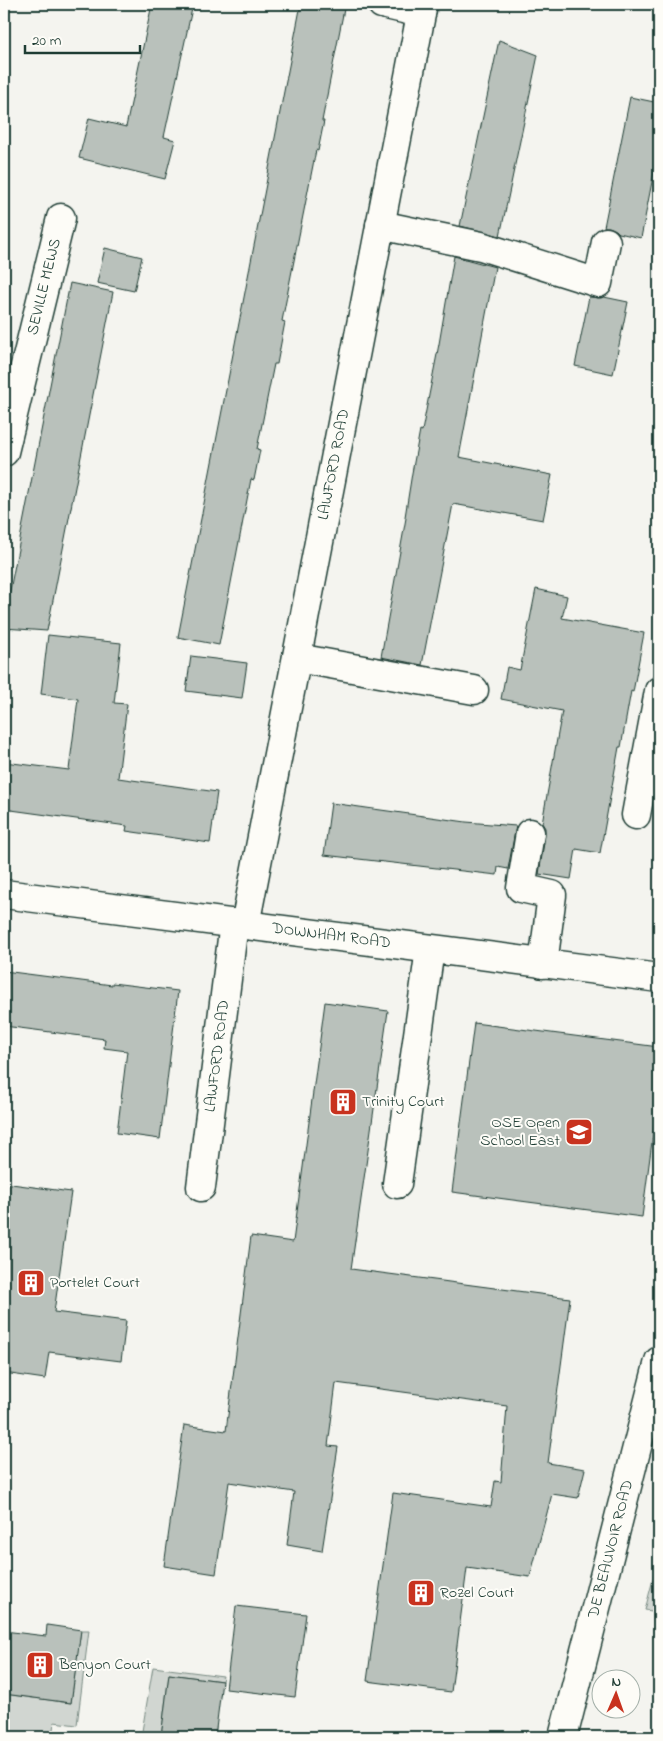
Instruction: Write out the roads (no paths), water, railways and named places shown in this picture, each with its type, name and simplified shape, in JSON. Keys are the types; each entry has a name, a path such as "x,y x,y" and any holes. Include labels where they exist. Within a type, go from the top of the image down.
{"street":[{"path":"382,4 422,8"},
{"name":"LAWFORD ROAD","path":"201,1187 240,924 297,658 422,8"},
{"name":"SEVILLE MEWS","path":"4,452 15,352 61,218"},
{"path":"380,225 481,246 598,283 606,242"},
{"path":"297,658 474,690"},
{"path":"636,815 657,723 659,691"},
{"path":"530,834 521,888 552,895 542,964"},
{"name":"DOWNHAM ROAD","path":"4,894 659,978"},
{"path":"397,1184 430,950"},
{"name":"DE BEAUVOIR ROAD","path":"563,1737 659,1361"}],"place":[{"name":"Trinity Court","path":"343,1102"},
{"name":"OSE Open School East","path":"579,1132"},
{"name":"Portelet Court","path":"31,1283"},
{"name":"Rozel Court","path":"421,1593"},
{"name":"Benyon Court","path":"40,1665"}]}
